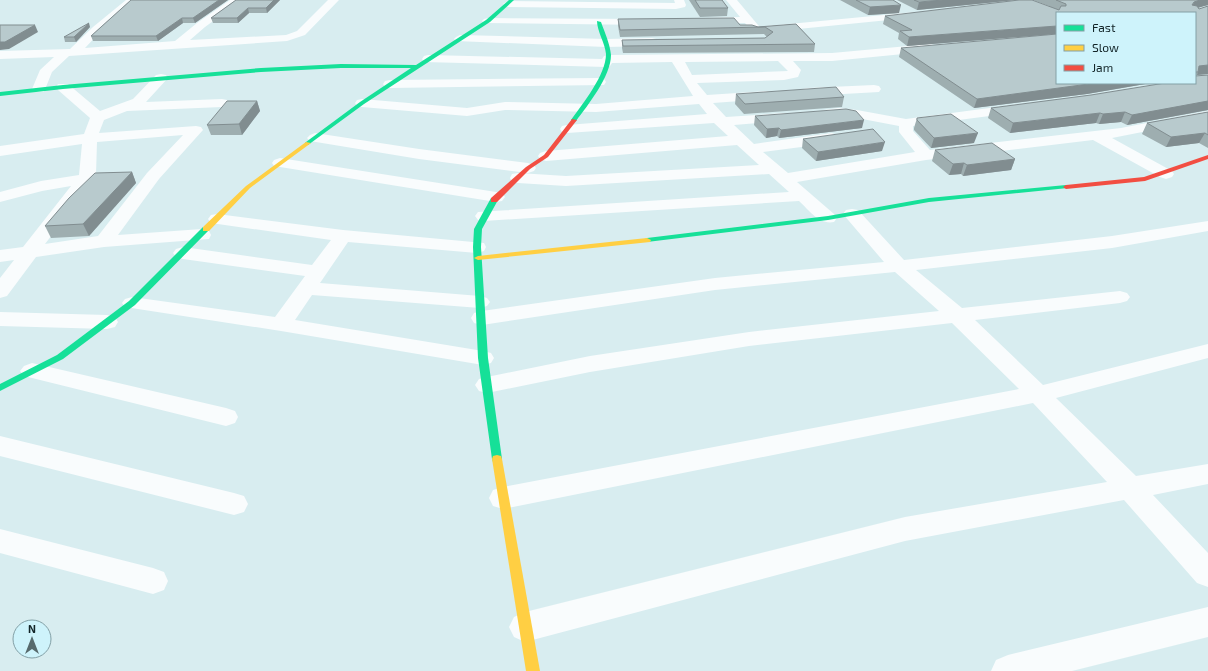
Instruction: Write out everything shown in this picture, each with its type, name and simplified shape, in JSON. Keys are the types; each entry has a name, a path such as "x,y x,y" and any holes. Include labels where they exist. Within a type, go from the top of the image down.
{"street":[{"path":"39,89 46,70 70,53 132,0"},
{"path":"178,45 201,25 237,0"},
{"path":"0,55 70,53 281,39 292,37 301,33 334,0"},
{"path":"0,388 60,357 107,322 132,303 202,235 248,187 362,102 488,21 510,2 676,6 681,5 679,0"},
{"path":"688,80 784,76 793,74 795,70 780,58 766,43 732,0"},
{"path":"900,8 914,16"},
{"path":"757,30 929,14"},
{"path":"697,21 747,20"},
{"path":"488,21 660,22"},
{"path":"533,671 503,498 483,358 478,229 496,197 523,173 546,156 584,107 599,82 607,61 606,43 599,22"},
{"path":"460,39 606,43 660,41"},
{"path":"428,59 607,61 832,57 941,47"},
{"path":"677,59 701,100 719,120 745,145 828,218"},
{"path":"0,94 39,89 261,70 341,66 416,67"},
{"path":"0,292 46,229 87,178 90,138 98,117 138,102 161,78"},
{"path":"390,84 599,82"},
{"path":"63,87 98,117"},
{"path":"794,93 874,88"},
{"path":"362,102 467,112 506,106 596,108 778,94"},
{"path":"104,240 153,176 222,103 124,107"},
{"path":"882,132 1033,106"},
{"path":"813,115 844,112 906,127 926,155"},
{"path":"315,138 419,154 523,173 538,180 566,181 779,174 1096,135 1149,127 1208,115"},
{"path":"567,129 798,116"},
{"path":"0,151 90,138 196,130"},
{"path":"1096,135 1166,174"},
{"path":"546,156 745,145 844,136"},
{"path":"217,219 478,252 717,232 828,218 929,200 1132,181 1166,174 1187,162 1208,157"},
{"path":"280,163 496,197"},
{"path":"131,177 153,176"},
{"path":"0,197 41,186 87,178 109,178"},
{"path":"484,216 803,196"},
{"path":"852,214 899,266 958,316 1038,394 1130,488 1208,574"},
{"path":"183,253 312,280 481,310 1112,242 1208,226"},
{"path":"0,256 104,240 202,235"},
{"path":"281,324 343,236"},
{"path":"487,385 634,357 742,340 833,328 958,316 1120,297"},
{"path":"132,303 281,324 483,358"},
{"path":"0,319 107,322"},
{"path":"503,498 1038,394 1208,351"},
{"path":"32,371 226,417"},
{"path":"0,446 234,504"},
{"path":"525,627 905,529 1208,474"},
{"path":"0,541 153,581"},
{"path":"1008,671 1208,622"}],"building":[{"path":"131,0 219,0 193,18 182,18 156,36 91,36"},
{"path":"236,0 274,0 266,8 248,8 237,18 211,18"},
{"path":"695,0 722,0 728,8 700,8"},
{"path":"856,0 893,0 901,5 870,7"},
{"path":"914,0 943,0 919,2"},
{"path":"1019,0 1032,0 1059,10 1061,6 1066,6 1066,4 1056,0 1200,0 1194,2 1192,5 1197,6 1199,9 1208,6 1208,65 1199,66 1198,72 1196,72 1196,12 1056,12 1056,26 909,37 900,31 912,30 885,16"},
{"path":"734,18 740,25 752,25 758,27 796,24 815,44 623,46 622,40 765,38 773,32 765,27 620,30 618,19"},
{"path":"89,23 74,37 64,37"},
{"path":"0,25 35,25 5,42 0,42"},
{"path":"1056,34 1056,84 1089,84 977,99 901,48"},
{"path":"1208,75 1208,101 1132,115 1125,112 1100,113 1013,123 991,108 1091,95 1159,84 1196,84 1196,76"},
{"path":"836,87 844,97 745,104 736,94"},
{"path":"227,101 257,101 239,124 207,125"},
{"path":"846,109 856,111 864,120 781,130 779,128 767,129 755,116"},
{"path":"1208,112 1208,135 1205,133 1171,137 1147,123"},
{"path":"951,114 978,133 934,138 917,120 917,118"},
{"path":"873,129 885,142 818,152 803,139"},
{"path":"992,143 1015,159 967,165 964,163 953,164 935,150"},
{"path":"132,172 83,224 45,226 69,198 95,173"}],"traffic: fast":[{"path":"308,143 362,103 488,21 512,0"},
{"path":"574,120 594,90 603,73 608,59 608,50 599,22"},
{"path":"0,94 63,87 261,70 341,66 416,67"},
{"path":"647,240 828,218 929,200 1066,187"},
{"path":"494,200 478,229 477,247 483,358 497,459"},
{"path":"0,388 60,357 132,303 206,229"}],"traffic: slow":[{"path":"206,229 248,187 308,143"},
{"path":"478,258 647,240"},
{"path":"497,459 533,671"}],"traffic: jam":[{"path":"494,200 528,168 546,156 574,120"},
{"path":"1066,187 1145,179 1208,157"}]}
